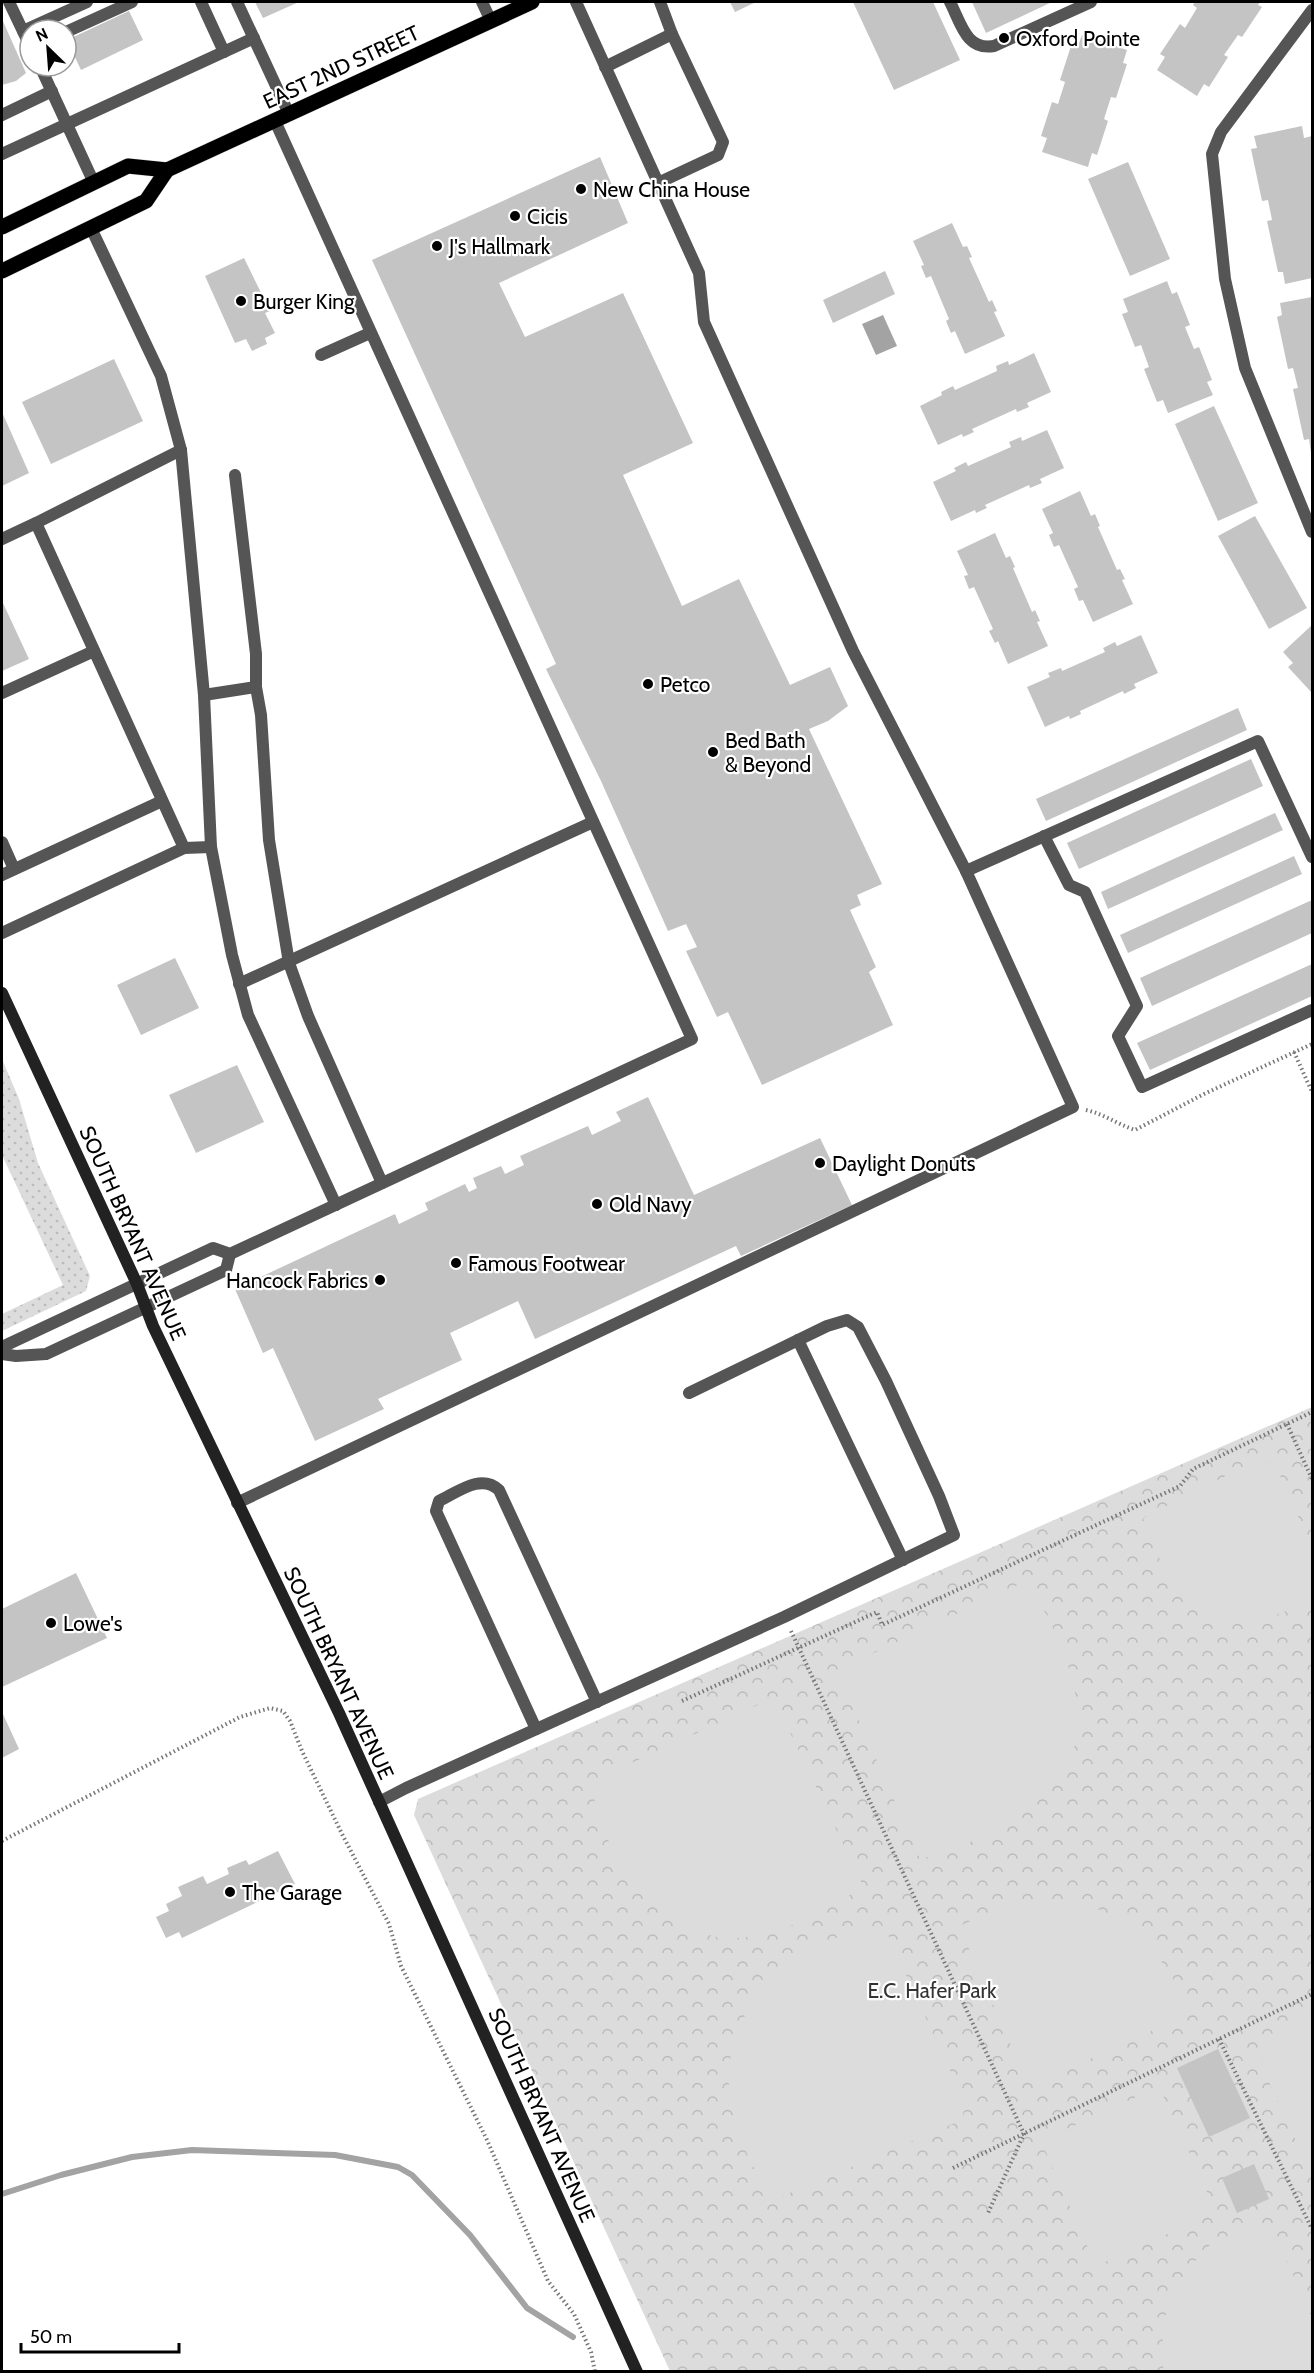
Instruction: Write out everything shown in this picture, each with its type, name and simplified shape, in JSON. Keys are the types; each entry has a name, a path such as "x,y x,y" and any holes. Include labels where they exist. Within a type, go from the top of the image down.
{"main road":[{"name":"EAST 2ND STREET","path":"167,170 532,2"},
{"path":"2,227 128,166 167,170 146,201 2,271"},
{"name":"SOUTH BRYANT AVENUE","path":"2,993 4,1006 137,1284 145,1306 237,1503 379,1802 637,2372"}],"lane":[{"path":"9,2 18,21"},
{"path":"52,18 87,2"},
{"path":"78,27 132,2"},
{"path":"201,2 224,52"},
{"path":"237,2 289,114"},
{"path":"482,2 491,21"},
{"path":"237,1503 1073,1107 966,871 854,651 704,322 699,273 576,2"},
{"path":"658,183 718,155 723,142 672,34 660,2"},
{"path":"950,2 969,39 977,47 985,48 1091,2"},
{"path":"1304,2 1312,9 1221,132 1212,154 1225,279 1245,368 1312,532"},
{"path":"605,67 672,34"},
{"path":"2,154 254,38"},
{"path":"46,78 94,183"},
{"path":"2,115 52,91"},
{"path":"2,1347 213,1248 230,1254 692,1039 275,121"},
{"path":"91,228 161,376 181,450 204,695 211,847 239,984 248,1015 336,1205"},
{"path":"321,355 370,333"},
{"path":"2,539 181,450"},
{"path":"235,475 255,644 256,687 261,715 268,840 289,963 308,1016 382,1183"},
{"path":"36,523 183,848"},
{"path":"2,693 94,651"},
{"path":"204,695 256,687"},
{"path":"966,871 1258,741 1312,857"},
{"path":"2,875 162,801"},
{"path":"239,984 593,822"},
{"path":"1044,836 1070,885 1085,892 1137,1006 1118,1036 1142,1087 1312,1010"},
{"path":"2,842 14,869"},
{"path":"2,933 183,848 211,847"},
{"path":"2,1354 16,1356 46,1354 226,1270 230,1254"},
{"path":"379,1802 784,1617 954,1535 939,1496 886,1381 858,1327 847,1320 827,1326 689,1393"},
{"path":"798,1340 903,1560"},
{"path":"536,1729 436,1511 439,1501 480,1482 492,1484 499,1490 597,1702"}],"path":[{"path":"1073,1107 1103,1114 1135,1130 1204,1094 1312,1044"},
{"path":"1294,1052 1312,1092"},
{"path":"682,1701 877,1612 882,1625 1180,1486 1193,1469 1312,1412"},
{"path":"1287,1424 1312,1479"},
{"path":"800,1647 1024,2134 987,2213"},
{"path":"2,1841 240,1717 270,1708 283,1711 290,1721 342,1834 389,1924 400,1966 487,2140 548,2281 574,2314 591,2352 595,2372"},
{"path":"953,2168 1312,1994"},
{"path":"1219,2040 1312,2229"}],"green space":[{"path":"2,1059 19,1099 38,1163 90,1276 86,1291 2,1331 2,1314 63,1285 2,1155"},
{"name":"E.C. Hafer Park","path":"1312,1407 1312,2371 670,2371 414,1815 418,1799"},
{"path":"1259,1459 1275,1464 1312,1548 1312,1598 1264,1618 1249,1620 1219,1616 1193,1604 1182,1594 1167,1574 1143,1518"},
{"path":"1025,1582 1047,1616 1066,1661 1077,1708 1078,1729 1074,1747 1064,1765 1051,1781 1024,1808 1008,1820 975,1840 920,1859 840,1677 848,1665"},
{"path":"766,1701 778,1707 863,1886 815,1915 779,1930 761,1935 715,1937 669,1914 635,1885 612,1848 603,1827 590,1782"},
{"path":"1038,1899 1067,1901 1092,1907 1114,1917 1133,1930 1165,1966 1191,2013 1039,2082 1026,2080 959,1926 1015,1903"},
{"path":"884,1926 965,2104 962,2120 773,2200 746,2152 730,2098 731,2057 742,2022 761,1986 787,1965 808,1951 830,1941"},
{"path":"1312,2015 1312,2175 1261,2065 1269,2035"},
{"path":"1151,2090 1162,2093 1216,2212 1096,2266 1041,2141"},
{"path":"1271,2225 1312,2318 1312,2371 1165,2371 1163,2367 1164,2324 1171,2299 1184,2275 1213,2243 1234,2234"}],"shaded area":[{"path":"883,315 897,346 876,355 862,324"}],"building":[{"path":"255,2 299,2 263,18"},
{"path":"730,2 756,2 735,12"},
{"path":"853,2 933,2 960,60 894,90"},
{"path":"972,2 1052,2 986,33"},
{"path":"1195,2 1260,2 1258,5 1262,7 1242,37 1238,35 1224,55 1228,57 1209,87 1204,84 1197,96 1157,70 1165,57 1160,54 1180,24 1185,28 1197,8 1193,5"},
{"path":"129,11 143,40 81,70 78,64 78,35"},
{"path":"2,19 18,55 20,78 2,85"},
{"path":"1082,35 1127,50 1123,63 1127,64 1116,98 1111,97 1104,119 1108,121 1097,155 1092,153 1088,167 1042,152 1047,138 1041,136 1052,102 1058,104 1065,82 1060,80 1071,46 1077,48"},
{"path":"1302,126 1304,138 1312,136 1312,278 1285,284 1283,272 1278,272 1267,221 1272,220 1268,200 1262,201 1251,149 1257,148 1254,136"},
{"path":"600,157 628,223 499,283 525,337 623,293 693,443 623,475 682,606 739,579 790,685 830,667 848,706 828,721 809,729 882,884 857,895 861,905 850,910 876,967 869,972 893,1025 762,1085 728,1012 717,1017 686,951 697,947 686,924 668,931 601,781 546,669 556,664 372,260"},
{"path":"1128,162 1170,259 1130,276 1088,179"},
{"path":"952,223 963,247 967,246 972,257 969,258 989,302 992,300 997,311 994,312 1005,336 965,354 955,331 951,333 946,321 949,319 931,276 926,278 921,266 924,265 913,241"},
{"name":"Burger King","path":"244,258 270,311 265,313 275,333 265,338 267,344 252,351 246,339 235,343 205,276"},
{"path":"885,271 895,294 833,323 823,300"},
{"path":"1167,281 1172,294 1177,292 1190,325 1185,327 1194,349 1199,347 1212,380 1207,382 1213,395 1168,413 1163,400 1157,402 1144,369 1149,367 1141,345 1135,347 1122,314 1128,312 1123,299"},
{"path":"1312,297 1311,453 1309,439 1304,440 1293,389 1298,388 1293,368 1288,369 1277,317 1282,315 1280,303"},
{"path":"1034,353 1051,392 1027,403 1029,407 1017,412 1016,409 972,429 974,432 963,437 962,434 938,445 920,406 942,395 941,392 953,386 955,390 997,371 996,366 1008,361 1009,365"},
{"path":"114,359 143,421 51,464 22,402"},
{"path":"1214,406 1258,503 1218,521 1175,424"},
{"path":"2,412 29,473 2,486"},
{"path":"1047,430 1064,468 1040,479 1042,483 1030,488 1029,485 985,505 987,508 976,513 975,510 951,521 933,482 956,471 954,468 966,462 968,466 1011,447 1009,442 1021,437 1022,441"},
{"path":"1080,491 1091,516 1095,514 1100,526 1098,527 1117,570 1120,569 1125,579 1122,580 1133,604 1093,622 1083,600 1079,601 1074,589 1078,587 1059,545 1054,547 1049,535 1053,533 1042,509"},
{"path":"1255,516 1307,608 1269,629 1218,536"},
{"path":"995,533 1006,558 1010,556 1032,612 1035,610 1040,621 1037,622 1048,646 1008,664 998,641 995,643 989,631 993,629 974,587 969,589 964,576 968,575 957,551"},
{"path":"2,601 29,659 2,671"},
{"path":"1312,625 1312,693 1288,667 1293,663 1283,652"},
{"path":"1141,635 1158,673 1134,684 1136,688 1124,694 1123,691 1080,711 1081,714 1070,719 1069,716 1045,727 1027,687 1050,677 1048,673 1061,668 1062,671 1105,652 1103,648 1115,642 1117,646"},
{"path":"1238,708 1247,730 1046,821 1036,799"},
{"path":"1251,759 1263,786 1079,869 1067,843"},
{"path":"1275,813 1283,830 1108,909 1101,892"},
{"path":"1294,856 1302,874 1128,953 1120,935"},
{"path":"1312,900 1312,933 1152,1006 1140,978"},
{"path":"175,958 199,1008 141,1035 117,985"},
{"path":"1312,964 1312,996 1150,1070 1137,1043"},
{"path":"237,1065 264,1122 196,1153 169,1095"},
{"path":"648,1097 694,1195 820,1138 852,1205 741,1256 736,1246 535,1339 518,1301 450,1333 462,1360 378,1399 384,1409 315,1441 273,1348 263,1353 235,1289 395,1214 399,1224 428,1210 425,1203 465,1184 469,1192 477,1188 473,1178 501,1166 505,1174 524,1165 520,1156 588,1126 592,1135 621,1121 616,1112"},
{"name":"Lowe's","path":"76,1573 107,1638 2,1687 2,1609"},
{"path":"2,1712 19,1749 2,1758"},
{"name":"The Garage","path":"278,1851 295,1884 182,1938 179,1932 166,1938 156,1917 169,1911 166,1904 182,1896 178,1887 203,1876 207,1884 229,1874 227,1868 246,1860 249,1865"},
{"path":"1218,2049 1250,2118 1209,2137 1177,2068"},
{"path":"1254,2164 1269,2199 1237,2213 1222,2178"}],"waterway":[{"path":"2,2194 61,2175 132,2157 192,2150 335,2155 398,2167 412,2175 470,2235 527,2308 573,2337"}],"place":[{"name":"Oxford Pointe","path":"1004,38"},
{"name":"New China House","path":"581,189"},
{"name":"Cicis","path":"515,216"},
{"name":"J's Hallmark","path":"437,246"},
{"name":"Burger King","path":"241,301"},
{"name":"Petco","path":"648,684"},
{"name":"Bed Bath & Beyond","path":"713,752"},
{"name":"Daylight Donuts","path":"820,1163"},
{"name":"Old Navy","path":"597,1204"},
{"name":"Famous Footwear","path":"456,1263"},
{"name":"Hancock Fabrics","path":"380,1280"},
{"name":"Lowe's","path":"51,1623"},
{"name":"The Garage","path":"230,1892"}]}
